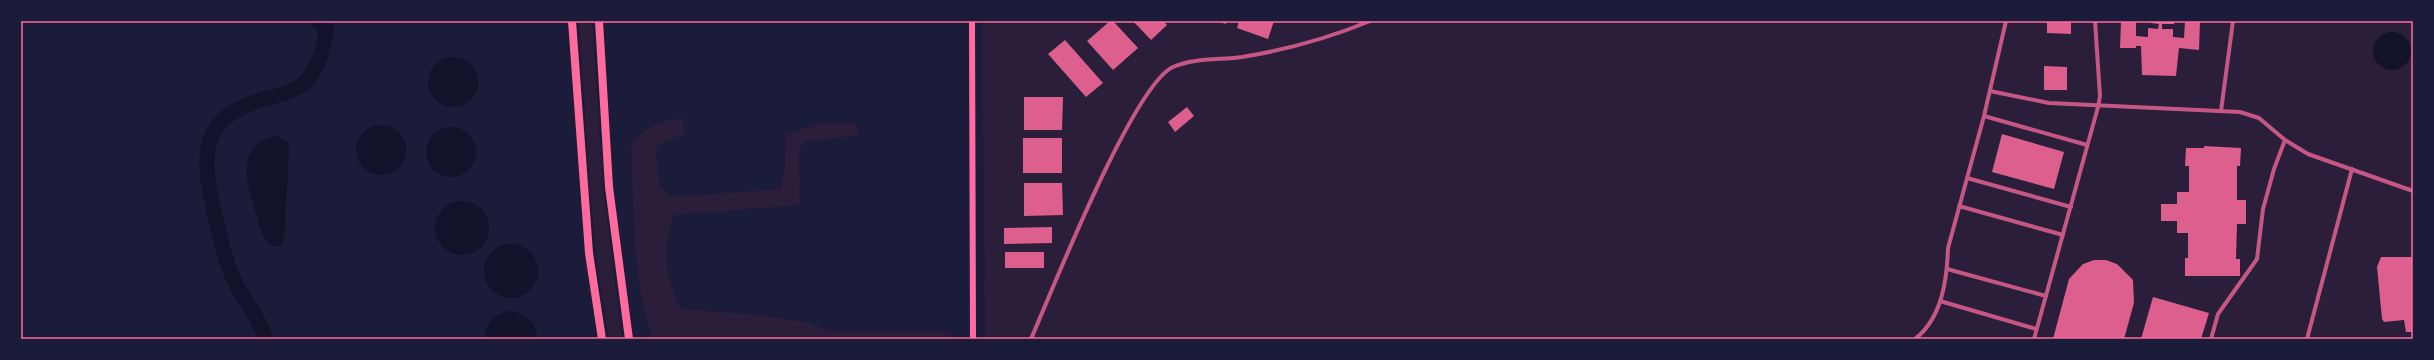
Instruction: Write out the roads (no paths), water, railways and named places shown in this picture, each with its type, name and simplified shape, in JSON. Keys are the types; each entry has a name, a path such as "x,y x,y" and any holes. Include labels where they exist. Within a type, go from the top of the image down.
{"highway":[{"path":"572,21 589,253 602,339"},
{"path":"599,21 609,187 629,339"}],"main road":[{"path":"972,21 974,339"}],"street":[{"path":"1031,339 1101,179 1124,134 1154,83 1161,76 1172,67 1187,63 1271,51 1313,41 1370,21"},
{"path":"1915,339 1923,333 1932,321 1940,301 1947,268 1948,248 1984,116 2006,21"},
{"path":"2034,339 2098,107 2100,96 2096,21"},
{"path":"2220,111 2232,21"},
{"path":"1990,91 2049,103 2098,107 2240,112 2259,118 2285,140 2308,154 2413,191"},
{"path":"1984,116 2087,146"},
{"path":"2211,339 2218,314 2257,259 2263,209 2274,169 2285,140"},
{"path":"2307,339 2352,169"},
{"path":"1967,178 2071,207"},
{"path":"1959,206 2063,235"},
{"path":"1947,268 2046,296"},
{"path":"1940,301 2036,329"}],"waterway":[{"path":"266,339 257,318 237,286 228,264 220,238 209,186 207,153 210,140 224,119 248,104 287,92 306,81 318,63 327,28 318,21"}]}
